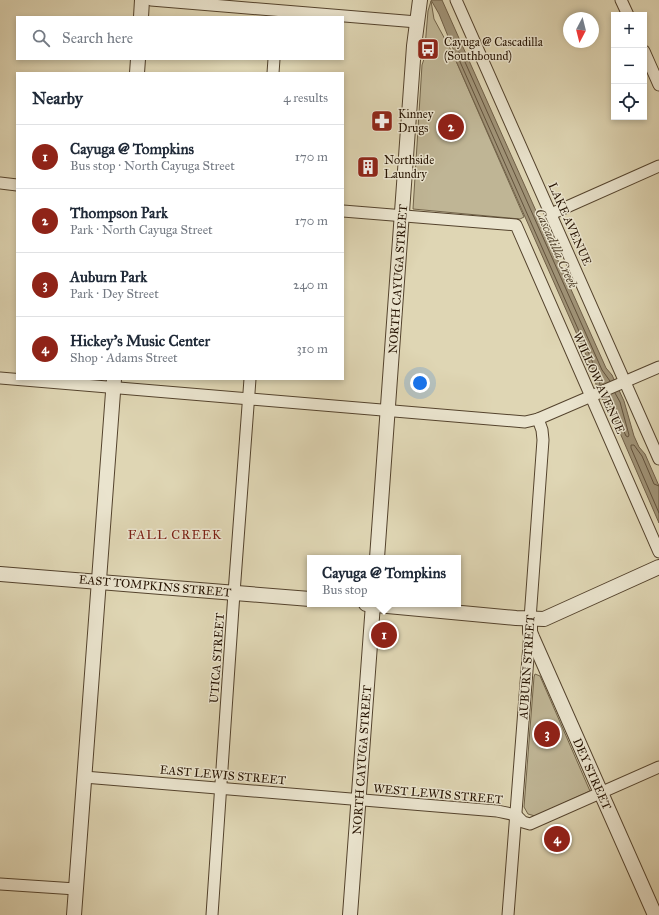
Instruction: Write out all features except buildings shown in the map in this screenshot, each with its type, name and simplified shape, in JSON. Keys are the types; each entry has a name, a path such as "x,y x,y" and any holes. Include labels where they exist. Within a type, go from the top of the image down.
{"street":[{"path":"141,16 142,0"},
{"path":"151,0 277,14 312,16"},
{"name":"NORTH CAYUGA STREET","path":"377,555 402,215 420,0"},
{"name":"LAKE AVENUE","path":"456,0 551,214 622,383 659,459"},
{"path":"622,0 627,12"},
{"path":"344,18 417,22"},
{"path":"647,58 659,85"},
{"path":"137,72 138,60"},
{"path":"273,72 274,60"},
{"path":"551,214 659,166"},
{"path":"0,184 16,185"},
{"path":"344,211 402,215"},
{"name":"WILLOW AVENUE","path":"402,215 516,225 594,395 659,552"},
{"path":"46,380 114,383 249,399 525,422 538,419 659,366"},
{"path":"0,378 16,379"},
{"name":"UTICA STREET","path":"212,915 250,380"},
{"path":"74,915 114,383"},
{"name":"AUBURN STREET","path":"508,915 543,440 542,430 538,419"},
{"path":"393,607 530,626 659,566"},
{"name":"EAST TOMPKINS STREET","path":"0,574 307,599"},
{"name":"NORTH CAYUGA STREET","path":"350,915 371,607"},
{"name":"DEY STREET","path":"530,626 655,915"},
{"path":"601,793 659,767"},
{"name":"EAST LEWIS STREET","path":"84,777 358,800"},
{"name":"WEST LEWIS STREET","path":"358,800 497,811 516,815 522,822 530,824 601,793"},
{"path":"0,884 76,889"}],"shaded area":[{"path":"431,1 434,19 453,54 524,217 520,219 413,209 422,65 424,59 428,11"},
{"path":"535,674 540,676 590,791 535,816 528,814 524,807"}],"water":[{"path":"431,0 442,0 606,368 612,375 624,401 634,436 639,447 645,454 659,486 659,523 614,419 598,391 594,373 453,54 454,51 439,14"}],"place":[{"name":"Cayuga @ Cascadilla (Southbound)","path":"428,49"},
{"name":"Kinney Drugs","path":"382,121"},
{"name":"Thompson Park","path":"451,127"},
{"name":"Northside Laundry","path":"368,167"},
{"name":"Cayuga @ Tompkins","path":"384,635"},
{"name":"Auburn Park","path":"547,734"},
{"name":"Hickey's Music Center","path":"557,839"}],"district":[{"name":"FALL CREEK","path":"175,534"}],"water label":[{"name":"Cascadilla Creek","path":"557,248"}]}
